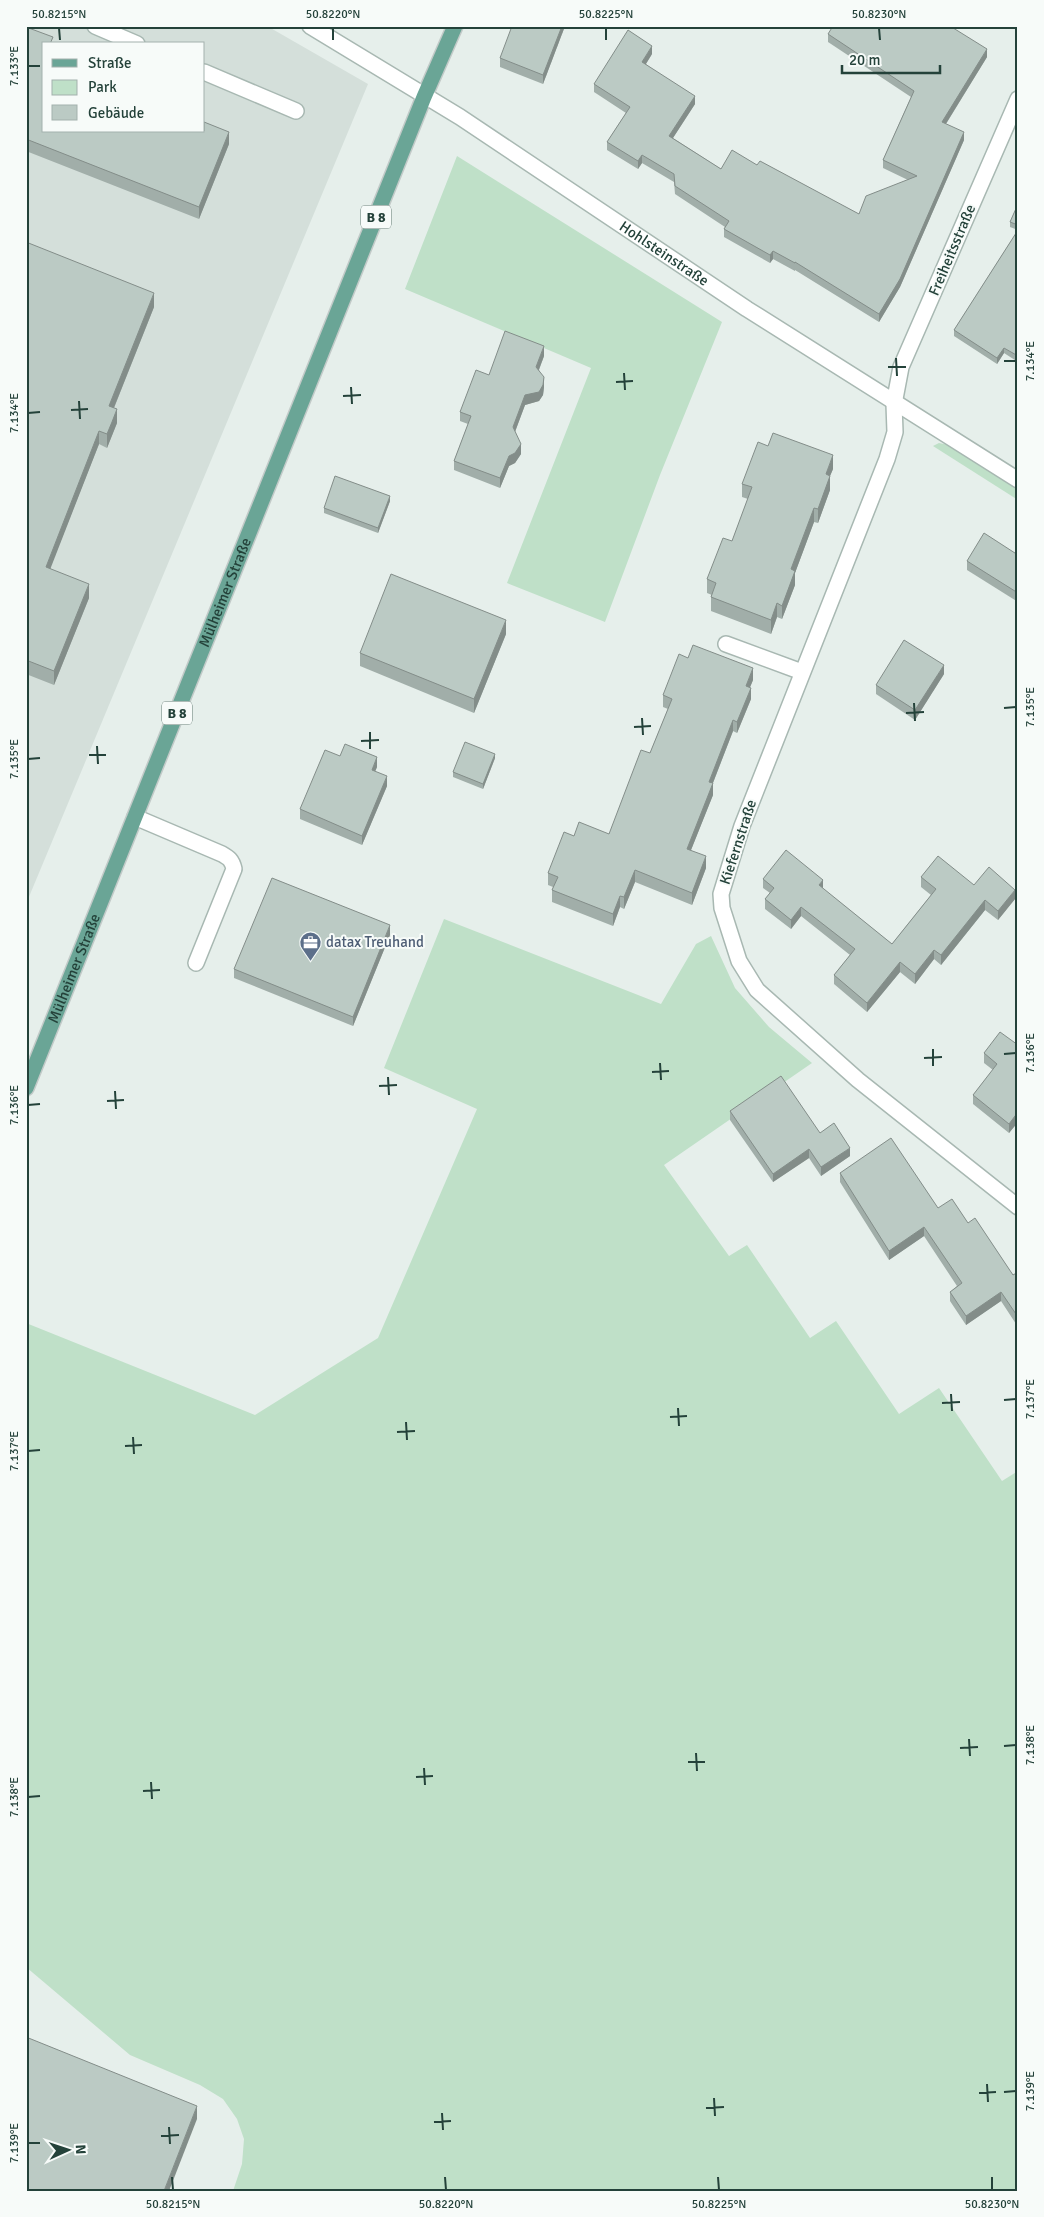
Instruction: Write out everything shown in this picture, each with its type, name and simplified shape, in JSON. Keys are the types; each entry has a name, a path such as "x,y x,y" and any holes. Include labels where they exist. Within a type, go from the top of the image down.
{"main road":[{"name":"B 8","path":"424,97 455,26"},
{"name":"Mülheimer Straße","path":"26,1088 424,97"}],"street":[{"path":"95,26 132,42"},
{"name":"Hohlsteinstraße","path":"310,26 424,97 460,117 747,309 894,404 1018,480"},
{"path":"205,72 296,111"},
{"name":"Freiheitsstraße","path":"894,404 901,367 1018,99"},
{"name":"Kiefernstraße","path":"894,404 895,432 887,458 742,826 721,894 725,919 739,961 757,990 858,1080 1018,1207"},
{"path":"726,644 802,672"},
{"path":"135,818 222,854 230,859 233,864 234,869 196,963"}],"shaded area":[{"path":"26,26 267,26 368,84 26,904"}],"green space":[{"path":"457,156 722,322 660,475 605,622 507,583 591,368 405,289"},
{"path":"939,443 954,446 1018,486 1018,500 933,446"},
{"path":"444,919 661,1004 696,944 711,936 735,988 769,1027 812,1063 664,1165 729,1256 747,1245 810,1338 836,1321 899,1414 939,1388 1002,1481 1018,1471 1018,2191 233,2191 242,2164 244,2139 237,2119 223,2099 200,2085 130,2055 26,1967 26,1323 255,1415 378,1338 477,1109 384,1068"}],"building":[{"path":"512,26 562,26 543,75 500,58"},
{"path":"833,26 950,26 987,49 942,122 964,132 900,279 879,314 795,262 773,251 770,255 724,229 729,221 675,186 674,174 642,155 638,161 607,142 630,107 594,84 628,30 652,46 642,62 695,96 669,136 721,169 732,150 757,165 760,161 859,214 866,196 917,176 883,160 914,91 828,34"},
{"path":"26,27 53,37 51,42 42,42 42,132 205,132 205,122 229,132 199,207 26,139"},
{"path":"1018,204 1018,225 1010,222"},
{"path":"1018,230 1018,356 1004,348 997,358 954,330"},
{"path":"26,242 154,293 109,406 117,409 112,422 107,434 99,431 46,567 89,584 54,671 26,660"},
{"path":"505,331 544,346 536,367 544,377 543,385 539,392 525,395 513,427 521,444 515,453 509,456 500,478 454,461 471,416 460,412 476,370 489,375"},
{"path":"773,433 833,455 826,474 830,476 818,509 814,508 791,569 795,571 782,606 777,603 771,620 711,597 716,583 707,579 723,538 732,541 752,487 742,484 758,442 768,446"},
{"path":"335,476 390,496 378,528 324,508"},
{"path":"984,533 1018,555 1018,593 967,561"},
{"path":"391,574 506,620 474,699 360,653"},
{"path":"904,640 944,665 915,710 876,685"},
{"path":"693,645 753,668 746,686 751,688 737,722 733,720 709,782 713,783 687,849 706,856 692,893 635,870 624,897 620,896 613,914 552,890 558,877 548,873 564,832 574,836 579,822 609,834 641,750 650,753 672,699 663,695 679,654 688,658"},
{"path":"465,742 495,754 483,784 453,772"},
{"path":"345,744 377,757 372,770 387,776 362,836 300,809 325,750 340,756"},
{"path":"786,850 823,880 819,885 892,944 936,889 921,877 938,856 974,885 989,867 1015,890 998,911 985,900 941,955 934,950 915,974 900,962 867,1003 834,975 855,949 801,907 791,920 765,899 774,888 763,879"},
{"name":"datax Treuhand","path":"272,878 390,925 353,1017 234,969"},
{"path":"1000,1032 1018,1045 1018,1112 1009,1124 973,1095 997,1064 984,1053"},
{"path":"781,1076 820,1133 834,1123 850,1148 821,1167 809,1149 773,1174 730,1111"},
{"path":"891,1138 938,1208 952,1199 968,1223 975,1218 1013,1275 1018,1272 1018,1317 1001,1292 966,1316 950,1292 962,1283 924,1227 889,1251 840,1173"},
{"path":"26,2037 197,2106 164,2191 26,2191"}],"place":[{"name":"datax Treuhand","path":"310,961"}]}
